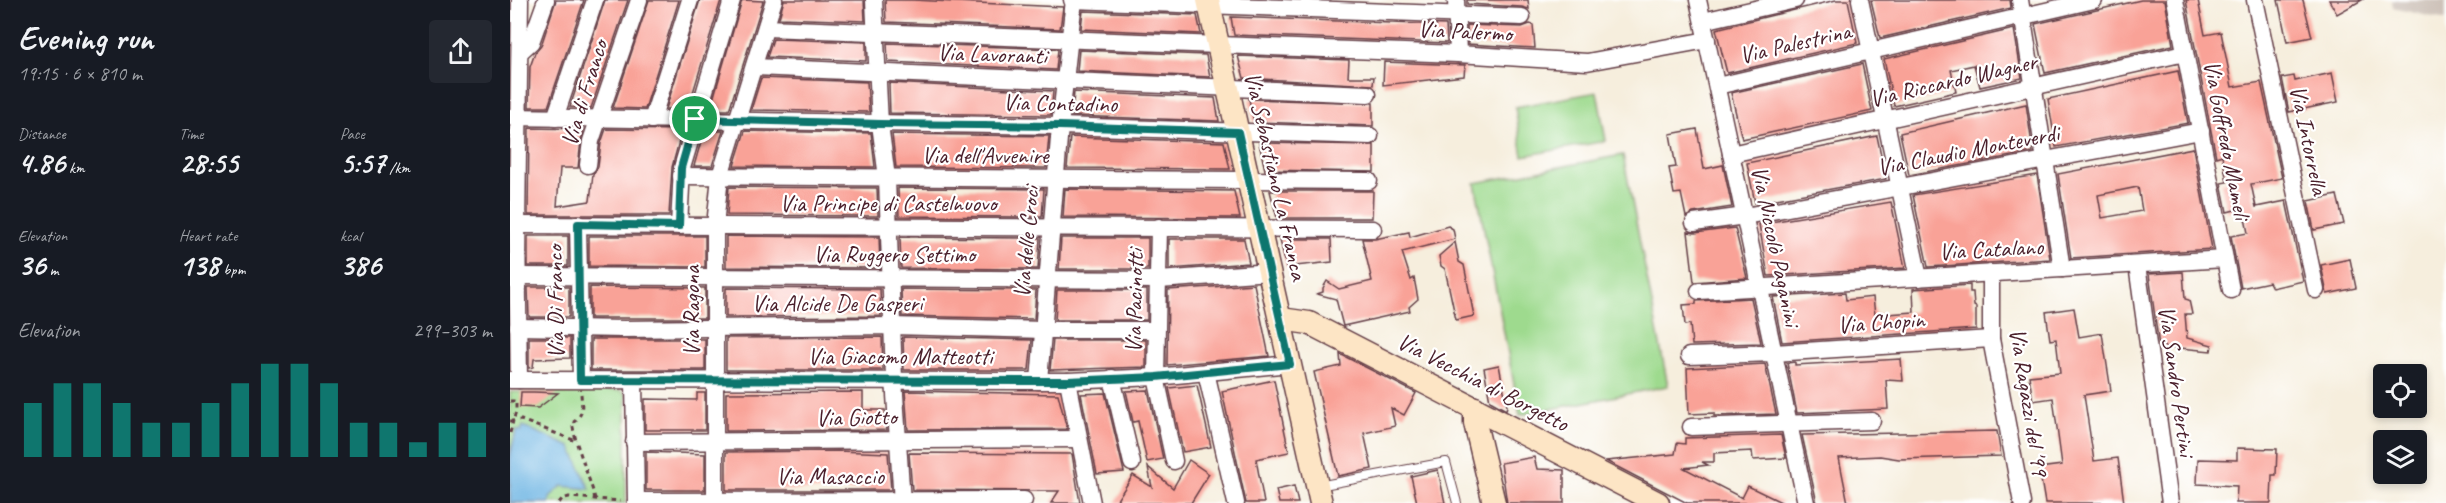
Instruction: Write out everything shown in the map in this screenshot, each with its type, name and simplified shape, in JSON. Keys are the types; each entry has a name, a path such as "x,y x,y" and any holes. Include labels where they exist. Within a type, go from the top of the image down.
{"main road":[{"name":"Via Sebastiano La Franca","path":"1209,3 1319,494"},
{"name":"Via Vecchia di Borgetto","path":"1281,319 1309,323 1475,408 1645,500"},
{"path":"1475,408 1475,423 1494,503"}],"street":[{"path":"515,380 519,276 515,117 520,52 520,0"},
{"path":"520,52 531,42 546,0"},
{"path":"555,118 595,0"},
{"name":"Via di Franco","path":"588,165 591,141 639,0"},
{"path":"652,120 690,0"},
{"path":"679,226 681,172 732,0"},
{"path":"721,172 774,0"},
{"path":"874,0 880,124 887,178 894,379 902,501"},
{"path":"1073,0 1457,8 1522,17"},
{"name":"Via delle Croci","path":"1039,381 1046,278 1073,0"},
{"name":"Via Niccolò Paganini","path":"1698,0 1806,503"},
{"path":"1703,21 1795,0"},
{"path":"1860,0 1919,278"},
{"name":"Via Palestrina","path":"1717,86 1871,51 2021,8 2094,0"},
{"name":"Via Goffredo Mameli","path":"2175,0 2231,290"},
{"name":"Via Intorrella","path":"2255,0 2316,290"},
{"path":"1457,8 1458,54"},
{"path":"2021,8 2062,269"},
{"name":"Via Palermo","path":"766,28 1458,54 1587,62 1707,40"},
{"name":"Via Riccardo Wagner","path":"1731,154 2186,53"},
{"name":"Via Lavoranti","path":"754,67 1368,94"},
{"name":"Via Contadino","path":"515,117 1060,126 1370,136"},
{"name":"Via Claudio Monteverdi","path":"1694,223 1745,216 2201,131"},
{"name":"Via dell'Avvenire","path":"681,172 887,178 1056,180 1249,178 1369,181"},
{"name":"Via Ragona","path":"715,502 715,226 721,172"},
{"name":"Via Di Franco","path":"578,224 580,380"},
{"name":"Via Principe di Castelnuovo","path":"517,225 1373,229"},
{"name":"Via Pacinotti","path":"1159,227 1156,377 1174,461"},
{"name":"Via Catalano","path":"1699,291 2225,259"},
{"name":"Via Sandro Pertini","path":"2137,265 2170,503"},
{"name":"Via Ruggero Settimo","path":"519,276 1159,279 1270,272"},
{"name":"Via Ragazzi del '99","path":"1991,273 1991,339 2022,503"},
{"name":"Via Alcide De Gasperi","path":"518,327 892,326 1156,330"},
{"name":"Via Chopin","path":"1689,356 1991,339"},
{"name":"Via Giacomo Matteotti","path":"515,380 1068,381 1156,377 1290,364"},
{"path":"1206,372 1236,503"},
{"path":"1112,378 1132,463"},
{"path":"634,381 636,502"},
{"path":"1068,381 1092,503"},
{"path":"1691,427 1872,421"},
{"name":"Via Giotto","path":"634,442 1079,439"},
{"name":"Via Masaccio","path":"636,502 1024,500"}],"lane":[{"path":"1319,494 1446,462 1457,503"}],"path":[{"path":"580,380 583,412 572,423 595,501"},
{"path":"510,401 516,401 516,412 511,421 510,433"},
{"path":"511,421 520,420 576,441"},
{"path":"559,503 562,499 569,497 595,501 636,502"}],"shaded area":[{"path":"2392,0 2446,0 2446,20 2393,8"}],"green space":[{"path":"1597,92 1606,141 1523,156 1515,107"},
{"path":"1623,155 1668,386 1520,415 1475,183"},
{"path":"620,390 626,394 626,503 510,503 510,392"}],"water":[{"path":"523,426 571,447 590,489 562,486 551,496 549,503 510,503 510,457 516,430 521,431"}],"building":[{"path":"556,0 584,0 548,107 529,107 530,67 535,53 541,46"},
{"path":"605,0 628,0 591,108 570,107"},
{"path":"649,0 679,0 645,109 613,108"},
{"path":"700,0 721,0 688,109 666,109"},
{"path":"742,0 763,1 729,110 710,110"},
{"path":"784,0 864,0 865,21 779,18"},
{"path":"885,0 1063,7 1060,29 886,22"},
{"path":"1467,0 1528,0 1529,9 1467,4"},
{"path":"1836,0 1848,0 1857,43 1727,73 1716,29"},
{"path":"1871,0 2010,0 2011,8 1880,38"},
{"path":"2141,0 2165,0 2173,45 2045,73 2035,24"},
{"path":"2186,0 2198,0 2205,35 2221,32 2232,87 2261,82 2282,178 2251,184 2256,207 2286,201 2303,281 2272,288 2269,282 2241,288 2231,236 2248,233 2243,208 2227,212 2221,183 2227,182 2222,155 2216,157"},
{"path":"2278,0 2303,0 2312,37 2287,42"},
{"path":"2329,0 2362,0 2337,14"},
{"path":"1083,11 1197,15 1201,34 1081,29"},
{"path":"1231,17 1446,25 1447,43 1234,35"},
{"path":"1467,25 1522,27 1533,25 1535,48 1468,44"},
{"path":"2014,29 2022,78 1980,87 1974,65 1951,70 1956,92 1894,106 1884,59"},
{"path":"773,39 866,42 866,61 767,57"},
{"path":"887,43 1058,49 1056,70 888,62"},
{"path":"1079,50 1206,55 1210,77 1077,71"},
{"path":"1238,56 1349,60 1348,77 1374,77 1373,85 1244,78"},
{"path":"1384,62 1465,65 1464,76 1383,85"},
{"path":"1862,64 1872,111 1742,139 1731,93"},
{"path":"2178,71 2188,123 2056,147 2048,99"},
{"path":"2332,73 2338,102 2289,112 2282,78 2294,76 2295,81"},
{"path":"761,78 867,82 869,112 751,110"},
{"path":"889,83 1053,91 1051,115 890,113"},
{"path":"1074,92 1215,98 1219,121 1072,116"},
{"path":"1249,99 1373,103 1373,126 1254,122"},
{"path":"2026,104 2033,152 1909,175 1900,133"},
{"path":"529,128 584,129 578,168 560,168 557,206 590,201 593,174 598,167 601,143 606,129 682,130 672,167 669,215 528,215"},
{"path":"1697,129 1704,169 1723,165 1732,207 1693,213 1686,217 1681,193 1674,194 1669,168 1676,167 1670,134"},
{"path":"704,131 723,131 712,166 694,166"},
{"path":"745,131 871,133 875,167 734,166"},
{"path":"892,134 1049,136 1046,168 896,167"},
{"path":"1877,136 1886,179 1755,203 1747,163"},
{"path":"1070,137 1224,142 1230,169 1067,168"},
{"path":"1259,143 1374,145 1374,172 1265,170"},
{"path":"2193,148 2212,249 2071,258 2058,174","holes":["2138,187 2142,211 2102,218 2098,195"]},
{"path":"2037,175 2050,259 1928,267 1913,195"},
{"path":"729,187 877,188 878,216 727,215"},
{"path":"898,188 1044,189 1042,217 899,216"},
{"path":"1065,189 1234,191 1240,218 1063,217"},
{"path":"1270,191 1373,191 1372,218 1277,218"},
{"path":"2337,195 2344,224 2314,230 2308,201"},
{"path":"1891,202 1905,268 1768,276 1759,224"},
{"path":"1448,226 1453,229 1455,239 1402,252 1411,280 1414,278 1418,299 1409,307 1410,311 1343,326 1336,299 1317,294 1323,292 1327,281 1339,289 1372,281 1362,239 1375,239 1409,232 1410,237"},
{"path":"1735,228 1747,278 1694,282 1688,232"},
{"path":"528,236 568,236 568,266 528,266"},
{"path":"589,236 705,236 705,267 589,266"},
{"path":"726,236 879,237 880,268 726,267"},
{"path":"900,237 1040,238 1038,269 901,268"},
{"path":"1061,238 1148,238 1148,269 1059,269"},
{"path":"1169,239 1244,239 1249,263 1169,269"},
{"path":"1280,239 1331,239 1332,262 1286,267"},
{"path":"1455,242 1459,262 1464,265 1474,316 1456,320 1445,269 1441,266 1439,256"},
{"path":"2350,259 2356,288 2327,294 2321,265"},
{"path":"2183,272 2185,299 2189,300 2192,314 2185,314 2187,338 2212,345 2211,351 2159,346 2149,274"},
{"path":"1254,284 1269,356 1167,365 1168,290"},
{"path":"1970,285 1970,292 1973,292 1976,307 1976,329 1782,342 1773,297 1845,293 1846,300 1873,297 1875,315 1914,312 1913,289"},
{"path":"528,287 569,287 569,317 529,317"},
{"path":"590,287 705,288 705,318 590,318"},
{"path":"726,288 880,289 881,316 726,317"},
{"path":"901,289 1036,290 1034,319 902,316"},
{"path":"1057,290 1147,290 1147,320 1055,320"},
{"path":"1751,298 1761,343 1692,345 1690,324 1685,325 1683,305 1696,304 1696,301"},
{"path":"2074,308 2079,337 2102,333 2111,391 2084,395 2094,461 2118,458 2124,503 2045,503 2039,468 2062,465 2053,398 2033,401 2029,376 2060,373 2056,339 2050,340 2046,312"},
{"path":"882,337 883,370 726,370 726,338"},
{"path":"903,337 1032,340 1029,370 904,370"},
{"path":"529,338 570,338 570,358 534,359 533,367 529,368"},
{"path":"591,339 705,339 705,370 591,370"},
{"path":"1053,340 1146,340 1146,367 1050,370"},
{"path":"1340,354 1416,393 1404,415 1391,408 1395,426 1364,433 1372,469 1338,476 1314,372 1341,366"},
{"path":"1901,359 1903,381 1886,380 1888,409 1797,413 1787,363 1795,362 1795,365"},
{"path":"1765,364 1776,414 1714,416 1714,413 1689,414 1687,368"},
{"path":"1499,365 1506,410 1490,401 1484,368"},
{"path":"1274,380 1289,452 1256,459 1264,503 1246,503 1222,391"},
{"path":"1197,385 1211,447 1183,452 1169,388"},
{"path":"1148,390 1163,459 1147,462 1138,421 1133,422 1126,391"},
{"path":"905,391 1058,394 1067,429 908,430"},
{"path":"521,392 558,393 538,408 520,407"},
{"path":"863,392 863,410 885,410 887,430 726,431 726,393"},
{"path":"697,393 705,393 705,430 645,430 645,399 697,400"},
{"path":"1105,393 1124,472 1097,474 1081,394"},
{"path":"1997,431 2001,456 1839,458 1848,503 1817,503 1802,435"},
{"path":"1781,435 1786,458 1753,460 1752,451 1714,453 1714,462 1702,462 1708,465 1684,468 1742,498 1748,486 1783,503 1687,503 1606,461 1675,454 1677,443 1685,444 1685,438"},
{"path":"2237,448 2277,449 2276,475 2272,475 2271,503 2236,503 2237,486 2197,484 2198,459 2237,460"},
{"path":"646,452 705,454 705,490 646,490"},
{"path":"726,452 888,453 891,490 726,490"},
{"path":"909,453 1072,454 1080,503 1051,503 1059,491 912,490"},
{"path":"1534,457 1537,469 1564,470 1564,503 1507,503 1501,463"},
{"path":"1189,460 1209,474 1191,503 1115,503 1133,475 1152,487 1148,467 1173,488"},
{"path":"1438,470 1445,503 1417,503 1411,476"},
{"path":"1294,486 1298,503 1279,503 1276,490"}],"route":[{"path":"695,119 1238,132 1290,364 1156,377 1068,381 580,380 578,224 679,226 681,168 695,119"}]}
